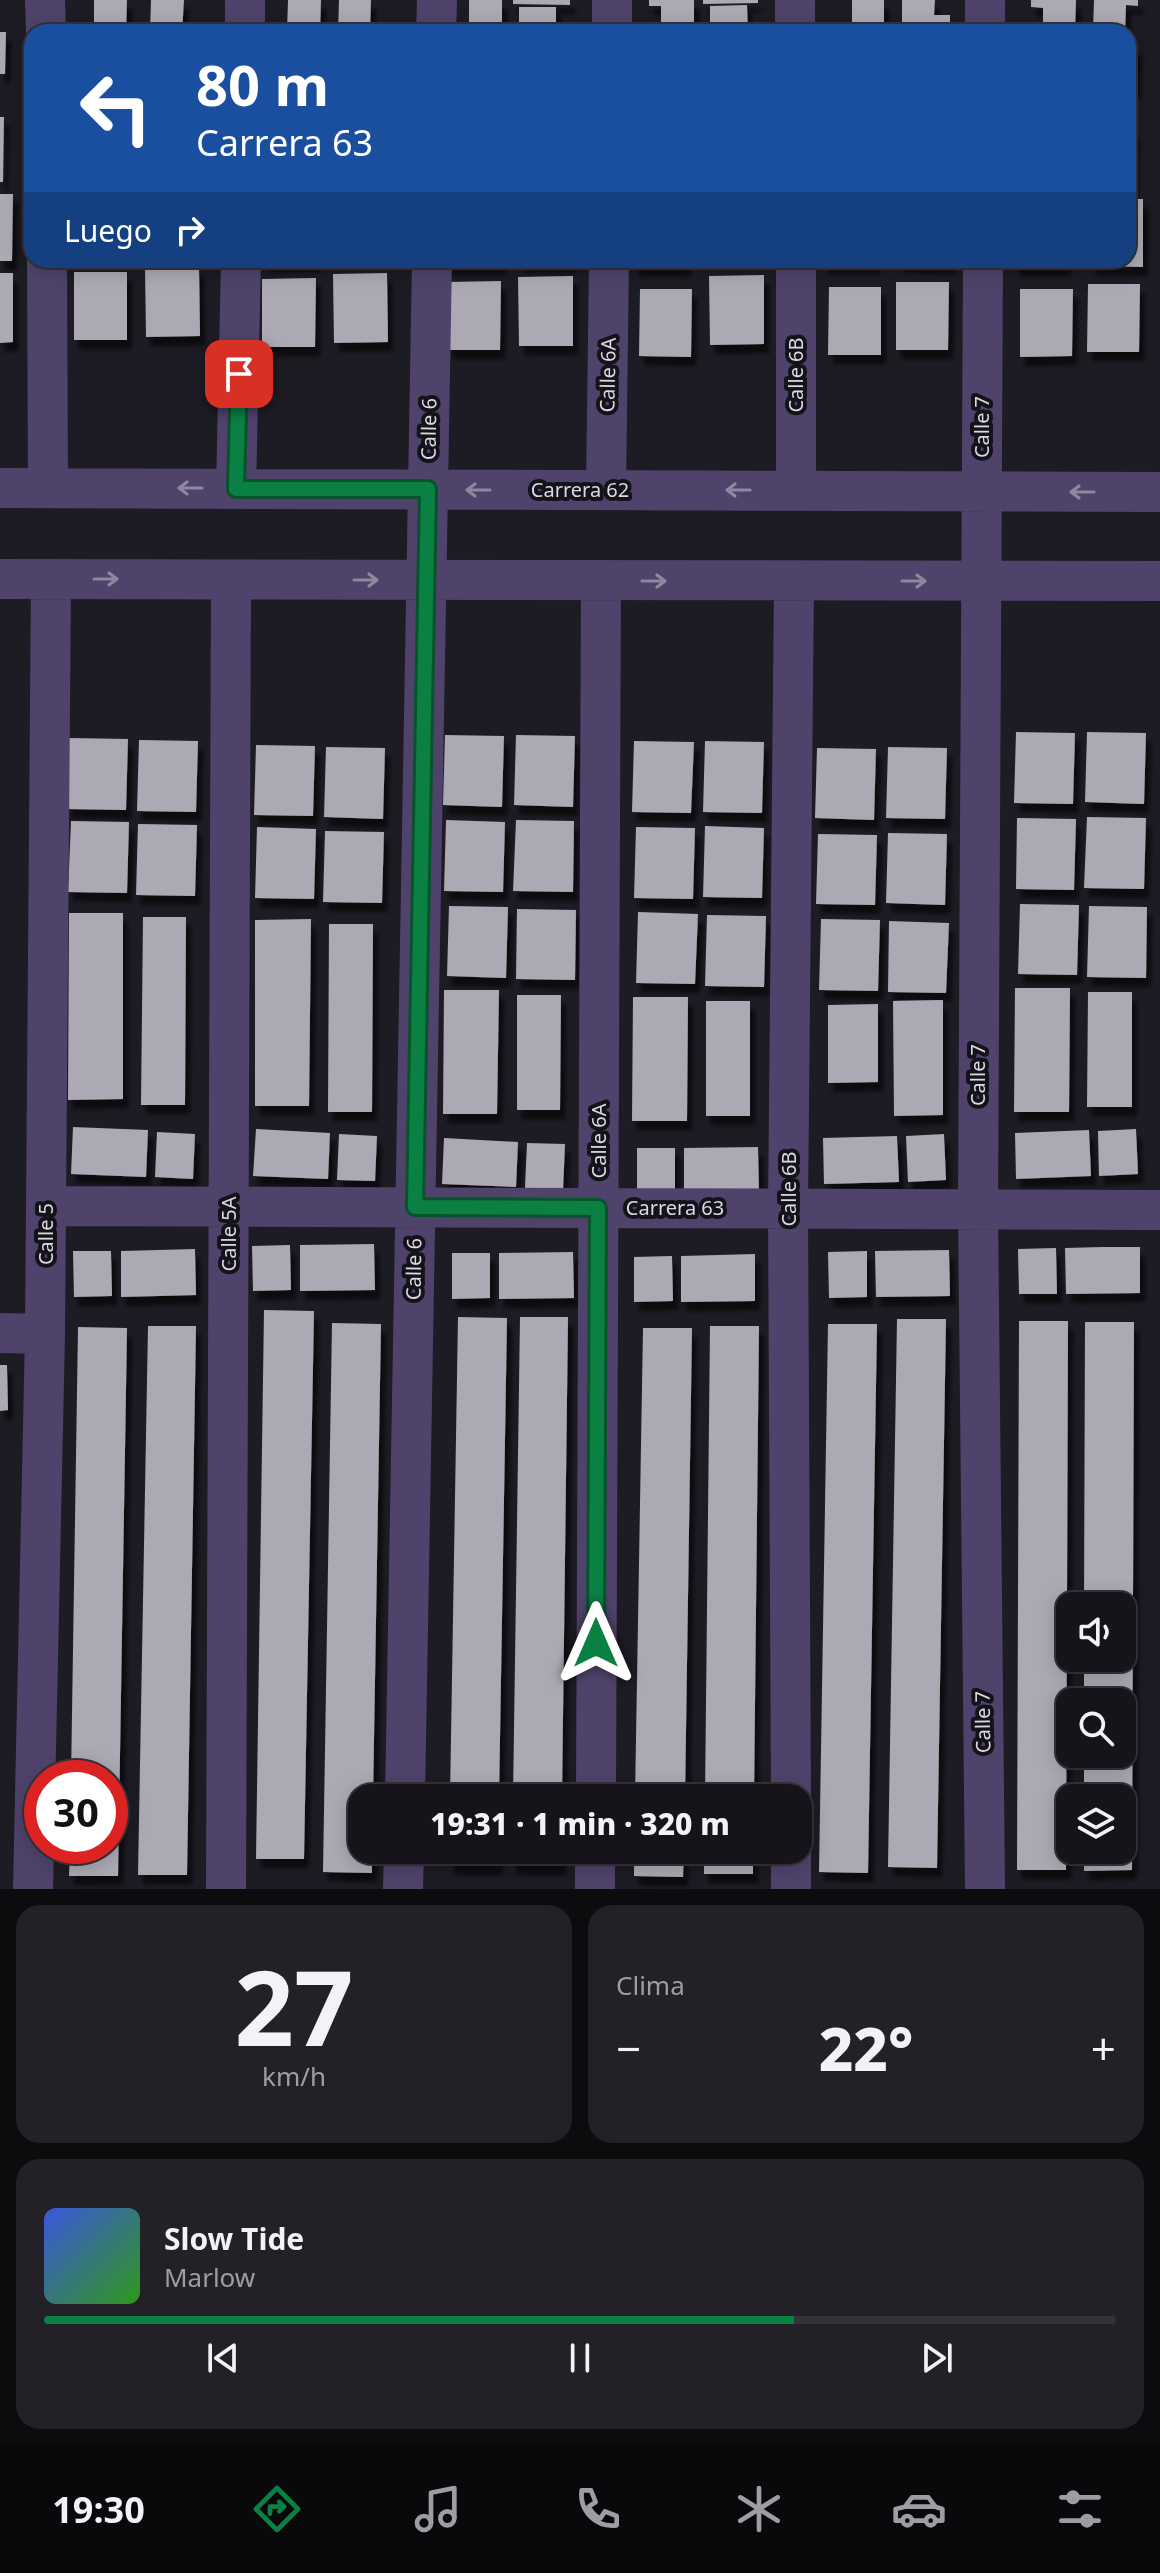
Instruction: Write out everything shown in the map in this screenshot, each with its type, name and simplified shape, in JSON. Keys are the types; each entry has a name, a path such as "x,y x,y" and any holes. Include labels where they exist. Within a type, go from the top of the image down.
{"street":[{"path":"45,0 46,24"},
{"path":"245,0 245,24"},
{"path":"436,24 437,0"},
{"path":"612,0 612,24"},
{"path":"795,0 795,24"},
{"path":"985,0 985,24"},
{"path":"47,268 48,488"},
{"path":"236,489 241,268"},
{"name":"Calle 6","path":"405,1784 432,268"},
{"name":"Calle 6A","path":"606,490 609,268"},
{"name":"Calle 6B","path":"796,268 796,491"},
{"name":"Calle 7","path":"983,268 978,1209 985,1889"},
{"name":"Carrera 62","path":"0,488 1160,492"},
{"path":"0,579 1160,581"},
{"name":"Calle 5","path":"33,1889 45,1334 51,579"},
{"name":"Calle 5A","path":"226,1889 231,580"},
{"name":"Calle 6A","path":"596,1784 601,580"},
{"name":"Calle 6B","path":"791,1784 788,1209 794,581"},
{"name":"Carrera 63","path":"46,1206 1160,1210"},
{"path":"0,1333 45,1334"},
{"path":"403,1889 404,1864"},
{"path":"595,1864 595,1889"},
{"path":"791,1864 791,1889"}],"building":[{"path":"94,0 127,0 126,24 82,24 94,22"},
{"path":"151,0 184,0 182,24 150,24"},
{"path":"288,0 321,0 320,24 287,24"},
{"path":"339,0 371,0 370,24 338,24"},
{"path":"469,0 502,0 502,24 469,24"},
{"path":"513,0 570,0 570,5 513,4"},
{"path":"649,0 694,0 694,24 661,24 661,6 649,6"},
{"path":"703,0 758,0 758,3 703,4"},
{"path":"852,0 884,0 884,24 852,24"},
{"path":"902,0 935,0 934,15 950,15 950,24 902,24"},
{"path":"1031,0 1076,0 1075,24 1043,24 1043,8 1031,7"},
{"path":"1094,0 1138,0 1138,6 1126,5 1125,24 1093,24"},
{"path":"747,5 748,24 710,24 710,6"},
{"path":"519,7 556,7 556,24 519,24"},
{"path":"0,32 6,32 5,74 0,74"},
{"path":"0,117 4,117 3,182 0,182"},
{"path":"0,194 13,194 12,261 0,261"},
{"path":"1136,199 1143,199 1143,267 1136,267"},
{"path":"145,268 199,268 200,336 146,337"},
{"path":"74,272 127,272 127,340 74,340"},
{"path":"0,273 13,273 13,342 0,343"},
{"path":"387,273 388,342 334,343 333,274"},
{"path":"764,275 764,344 710,345 709,276"},
{"path":"573,276 573,346 519,346 518,277"},
{"path":"316,278 315,347 262,347 262,279"},
{"path":"501,281 500,350 447,350 447,282"},
{"path":"896,282 949,282 948,350 896,350"},
{"path":"1088,284 1140,284 1139,352 1087,352"},
{"path":"829,287 881,287 881,355 828,355"},
{"path":"640,289 692,289 691,357 639,356"},
{"path":"1020,289 1073,289 1072,356 1020,357"},
{"path":"1016,732 1075,733 1073,804 1014,803"},
{"path":"1087,732 1146,733 1144,804 1085,802"},
{"path":"445,735 504,736 502,807 443,805"},
{"path":"516,735 575,736 573,807 514,805"},
{"path":"69,738 128,739 126,810 67,809"},
{"path":"139,740 198,741 196,812 137,811"},
{"path":"634,741 694,742 691,813 632,812"},
{"path":"705,741 764,742 762,813 703,812"},
{"path":"256,745 315,746 313,816 254,815"},
{"path":"326,747 385,748 383,819 324,817"},
{"path":"888,747 947,748 945,819 886,818"},
{"path":"817,748 876,749 874,820 815,818"},
{"path":"1087,817 1146,818 1144,889 1084,888"},
{"path":"1017,818 1076,819 1074,890 1016,889"},
{"path":"446,820 505,822 503,892 444,891"},
{"path":"516,820 574,821 573,892 513,891"},
{"path":"71,821 129,822 127,893 68,892"},
{"path":"138,824 197,825 195,896 136,895"},
{"path":"705,826 764,828 762,898 703,897"},
{"path":"257,827 316,829 314,899 255,898"},
{"path":"636,827 695,828 693,899 634,898"},
{"path":"325,831 384,832 382,903 323,902"},
{"path":"888,833 947,834 945,905 886,903"},
{"path":"818,834 877,835 875,905 816,904"},
{"path":"1020,904 1079,905 1077,975 1018,974"},
{"path":"449,906 508,907 506,978 447,976"},
{"path":"1089,906 1147,907 1146,978 1087,977"},
{"path":"517,909 576,910 575,980 516,979"},
{"path":"638,912 698,914 695,984 636,983"},
{"path":"69,913 123,913 123,1099 68,1100"},
{"path":"707,915 766,916 764,987 705,986"},
{"path":"143,917 186,917 185,1105 141,1105"},
{"path":"311,919 309,1106 255,1106 255,920"},
{"path":"821,919 880,920 878,991 819,990"},
{"path":"889,921 949,923 946,993 888,992"},
{"path":"329,924 373,924 372,1112 328,1112"},
{"path":"1015,988 1070,988 1069,1112 1014,1112"},
{"path":"444,990 499,990 497,1114 443,1114"},
{"path":"1088,992 1132,992 1132,1107 1087,1107"},
{"path":"517,995 561,995 560,1110 517,1110"},
{"path":"633,997 688,997 687,1121 632,1121"},
{"path":"943,1000 943,1115 894,1116 893,1001"},
{"path":"706,1001 750,1001 750,1116 706,1116"},
{"path":"878,1004 878,1082 828,1083 828,1005"},
{"path":"73,1127 148,1130 146,1177 71,1174"},
{"path":"256,1129 330,1133 328,1179 253,1176"},
{"path":"1136,1129 1138,1174 1099,1176 1098,1131"},
{"path":"1089,1130 1091,1176 1016,1179 1015,1133"},
{"path":"157,1132 195,1134 193,1179 155,1177"},
{"path":"339,1134 377,1136 375,1181 337,1180"},
{"path":"944,1134 946,1180 908,1182 906,1136"},
{"path":"897,1136 899,1182 824,1184 823,1138"},
{"path":"444,1138 518,1142 516,1187 442,1184"},
{"path":"527,1143 565,1144 563,1190 525,1188"},
{"path":"758,1147 759,1193 684,1194 684,1148"},
{"path":"637,1148 675,1148 675,1193 637,1194"},
{"path":"374,1244 375,1290 300,1291 300,1245"},
{"path":"290,1245 291,1290 253,1291 252,1246"},
{"path":"1140,1247 1140,1293 1066,1294 1065,1248"},
{"path":"1056,1248 1057,1294 1019,1294 1018,1249"},
{"path":"195,1249 196,1295 121,1297 121,1251"},
{"path":"949,1250 950,1296 876,1297 875,1251"},
{"path":"73,1251 111,1251 112,1296 74,1297"},
{"path":"867,1251 867,1297 829,1298 828,1252"},
{"path":"573,1252 574,1298 499,1299 499,1253"},
{"path":"452,1253 490,1253 490,1298 452,1299"},
{"path":"755,1254 755,1301 681,1302 681,1256"},
{"path":"672,1256 673,1301 634,1302 634,1257"},
{"path":"264,1310 314,1311 304,1859 256,1859"},
{"path":"458,1317 507,1318 499,1784 450,1784"},
{"path":"520,1317 568,1317 562,1784 513,1784"},
{"path":"897,1319 946,1319 937,1868 888,1867"},
{"path":"1019,1321 1068,1321 1067,1592 1056,1592 1056,1672 1067,1672 1067,1688 1056,1688 1056,1768 1066,1768 1066,1784 1056,1784 1056,1864 1066,1864 1066,1870 1017,1870"},
{"path":"1085,1322 1134,1322 1133,1592 1084,1592"},
{"path":"332,1323 381,1324 373,1784 348,1784 348,1864 372,1864 372,1873 323,1872"},
{"path":"828,1324 877,1324 868,1873 819,1872"},
{"path":"148,1326 196,1326 187,1875 138,1875"},
{"path":"710,1326 759,1326 754,1784 705,1784"},
{"path":"78,1327 127,1328 120,1760 71,1760"},
{"path":"643,1328 692,1328 685,1784 635,1784"},
{"path":"0,1365 7,1365 8,1410 0,1411"},
{"path":"1084,1672 1133,1672 1133,1688 1084,1688"},
{"path":"1084,1768 1132,1768 1132,1784 1084,1784"},
{"path":"69,1864 118,1864 118,1876 69,1876"},
{"path":"449,1864 498,1864 498,1866"},
{"path":"512,1864 561,1864 561,1866"},
{"path":"634,1864 683,1864 683,1877 634,1876"},
{"path":"704,1864 753,1864 753,1874 704,1874"},
{"path":"1084,1864 1132,1864 1132,1870 1084,1871"}],"route":[{"path":"239,374 236,489 428,489 415,1207 598,1208 596,1643"}]}
